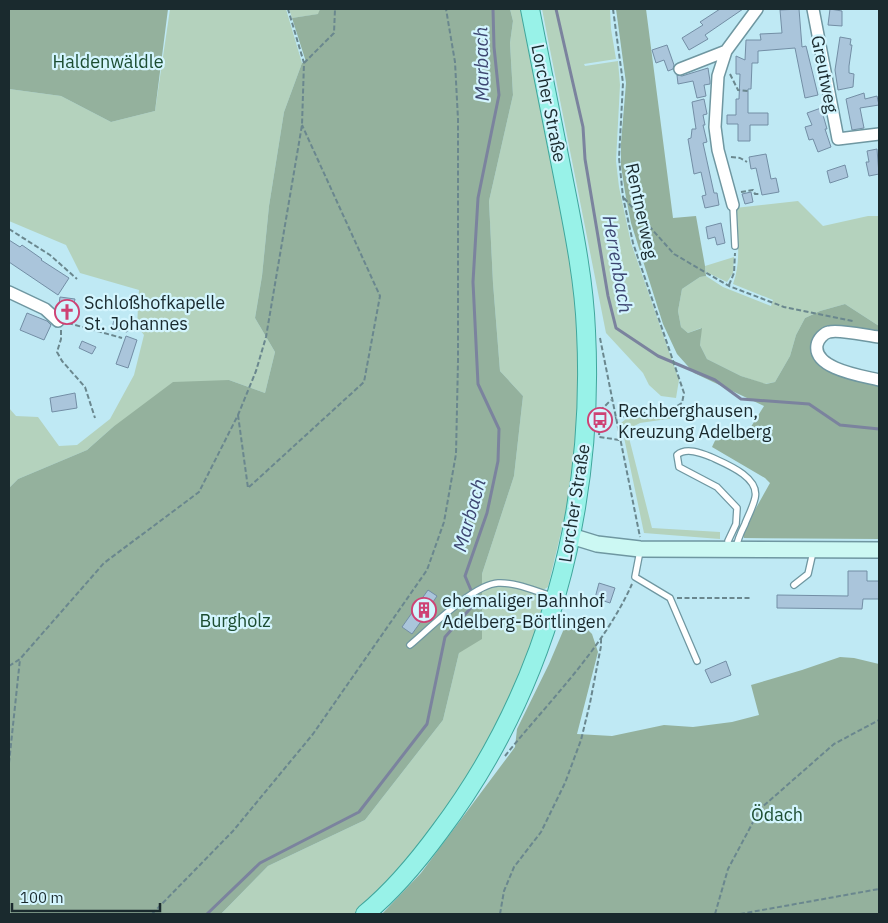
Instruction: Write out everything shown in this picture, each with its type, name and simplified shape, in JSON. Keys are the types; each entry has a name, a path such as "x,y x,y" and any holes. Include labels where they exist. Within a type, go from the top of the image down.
{"main road":[{"name":"Lorcher Straße","path":"365,914 422,856 458,807 498,742 528,674 557,597 571,536 580,484 586,418 588,375 586,328 579,262 530,9"},
{"path":"571,536 596,544 640,543 732,549 879,550"}],"street":[{"path":"732,200 715,127 718,76 726,51 757,9"},
{"name":"Greutweg","path":"813,9 838,139 879,134"},
{"path":"680,69 726,51"},
{"path":"9,292 45,309 58,321"},
{"path":"879,337 839,331 829,332 819,340 817,351 818,356 824,362 842,371 879,380"}],"lane":[{"path":"732,200 735,246"},
{"path":"682,451 692,451 709,456 744,475 755,486 755,499 732,549 728,541 736,524 737,508 717,487 679,467 678,455 682,451"},
{"path":"640,543 635,577 670,598 697,661"},
{"path":"794,585 808,574 813,550"},
{"path":"410,645 464,600 485,586 507,583 557,597"}],"path":[{"path":"9,666 20,659 104,562 199,492 238,415 256,371 266,337 302,125 304,62 288,9"},
{"path":"304,62 334,33 335,9"},
{"path":"152,914 233,831 313,734 427,570 444,522 456,454 458,361 458,119 455,62 446,9"},
{"name":"Rentnerweg","path":"614,9 623,83 618,158 623,197 633,243 684,393 682,403 674,408 615,418 620,440"},
{"path":"718,76 730,74 738,90 748,91"},
{"path":"238,415 248,488 364,382 380,296 302,125"},
{"path":"721,159 735,157 747,162"},
{"path":"732,200 753,190 755,194 759,194"},
{"path":"623,197 674,254 729,286 784,307 854,322"},
{"path":"9,229 50,255 77,279"},
{"path":"729,286 735,264 735,246"},
{"path":"58,321 122,338"},
{"path":"58,321 61,339 57,352 62,361 85,387 95,418"},
{"path":"612,400 600,410 599,437 620,440 640,543"},
{"path":"500,914 504,891 514,867 541,832 565,783 581,740 590,703 601,637 621,608 635,577"},
{"path":"670,598 750,598"},
{"path":"9,763 20,659"},
{"path":"715,914 728,869 760,809 834,744 879,720"},
{"path":"740,914 879,889"}],"green space":[{"name":"Haldenwäldle","path":"9,9 168,9 155,111 111,122 61,96 9,89"},
{"path":"170,9 286,9 302,63 284,112 269,206 262,276 255,318 275,352 265,393 229,380 113,427 87,450 18,479 9,488 9,408 16,416 38,417 59,446 77,445 110,419 134,375 144,335 137,326 139,290 80,273 66,245 9,221 9,89 61,96 111,122 155,111"},
{"path":"289,9 320,9 319,14 292,18"},
{"name":"Burgholz","path":"320,9 510,9 513,21 510,43 513,95 489,201 500,371 523,396 514,476 482,574 482,639 459,653 443,720 365,820 268,866 221,914 9,914 9,488 18,479 87,450 113,427 173,382 229,380 265,393 275,352 255,318 262,276 269,206 284,112 302,63 306,62 292,18 318,14"},
{"path":"510,9 523,9 564,210 580,325 577,419 572,472 566,511 548,587 543,590 504,580 482,585 482,574 514,476 523,396 500,371 489,201 513,95 510,43 513,21"},
{"path":"542,9 610,9 616,59 584,64 585,66 618,61 620,85 616,161 619,187 631,243 679,380 676,398 661,396 649,385 643,373 606,333"},
{"path":"616,9 646,9 673,218 696,216 705,266 706,276 700,277 682,289 678,311 681,327 688,333 702,328 700,345 707,359 741,376 766,384 775,382 790,356 796,335 805,318 820,311 845,304 879,326 879,335 829,330 817,356 879,384 879,539 744,538 742,533 770,483 765,478 712,447 720,430 744,438 764,406 694,373 677,354 663,324 631,223 621,166 626,83"},
{"path":"798,201 823,226 868,216 879,216 879,326 845,304 820,311 805,318 796,335 790,356 775,382 765,384 741,376 707,359 700,345 701,328 688,333 681,327 678,311 682,289 700,277 706,276 723,287 771,306 773,300 733,284 738,256 735,208"},
{"path":"734,257 733,273 727,282 706,272 705,266"},
{"path":"678,412 681,417 640,423 627,430 652,528 720,532 720,539 644,533 621,423 626,419"},
{"path":"507,585 540,594 545,600 525,665 504,716 476,765 412,856 358,914 221,914 268,866 365,820 443,720 459,653 482,590"},
{"name":"Ödach","path":"566,624 584,626 592,634 598,652 577,734 612,736 664,725 693,727 732,722 759,715 751,685 840,657 879,664 879,914 382,914 421,873 515,747 517,729 549,664"}],"building":[{"path":"720,9 743,9 705,35 708,39 689,50 682,38 703,25 700,22"},
{"path":"799,9 802,47 806,46 818,95 805,98 795,48 758,51 758,63 752,63 751,89 748,89 748,113 768,113 768,125 750,125 750,141 738,141 738,124 727,124 727,115 736,115 736,99 739,99 740,74 736,74 736,56 745,60 746,40 761,40 760,34 782,33 780,10"},
{"path":"830,9 842,11 842,26 828,25"},
{"path":"840,37 851,39 849,73 854,74 853,87 838,90 835,70"},
{"path":"667,45 674,65 673,69 668,71 664,60 656,63 652,50"},
{"path":"708,68 710,84 704,85 706,96 697,98 693,81 678,84 677,75 682,76"},
{"path":"864,93 865,99 877,96 879,105 860,108 864,128 852,130 846,99"},
{"path":"704,99 707,114 703,115 705,125 703,125 707,142 703,143 714,193 717,193 719,205 705,208 702,196 706,195 701,172 694,174 688,139 691,138 692,129 696,129 692,102"},
{"path":"821,108 831,147 818,152 813,139 809,140 805,127 812,125 807,113"},
{"path":"877,149 879,174 869,176 866,162 869,162 867,151"},
{"path":"766,154 771,179 776,178 779,192 762,195 756,168 751,169 749,157"},
{"path":"845,165 848,177 830,183 827,171"},
{"path":"751,192 753,202 745,204 742,194"},
{"path":"721,223 725,243 717,245 715,237 708,239 706,227"},
{"path":"9,240 20,247 22,245 69,278 58,295 9,262"},
{"name":"Schloßhofkapelle St. Johannes","path":"60,297 75,299 71,318 64,317 61,313"},
{"path":"27,313 47,321 51,325 44,340 20,330"},
{"path":"114,320 129,324 127,332 112,328"},
{"path":"126,336 137,340 128,368 116,364"},
{"path":"82,341 96,347 92,354 79,348"},
{"path":"75,393 77,408 52,412 50,398"},
{"path":"848,571 867,571 867,581 879,581 879,599 863,599 862,609 777,608 777,595 848,596"},
{"path":"599,583 615,588 610,603 595,598"},
{"name":"ehemaliger Bahnhof Adelberg-Börtlingen","path":"428,590 437,596 431,605 435,608 430,615 427,613 412,634 402,627"},
{"path":"726,661 731,675 711,683 705,670"}],"waterway":[{"name":"Marbach","path":"207,914 260,863 359,812 427,724 445,637 476,602 465,576 487,513 498,461 499,429 478,384 473,282 478,198 499,95 494,47 493,9"},
{"name":"Herrenbach","path":"556,9 583,127 585,159 608,296 616,328 658,356 715,380 741,399 809,404 840,425 879,429"}],"place":[{"name":"Schloßhofkapelle St. Johannes","path":"67,312"},
{"name":"Rechberghausen, Kreuzung Adelberg","path":"600,420"},
{"name":"ehemaliger Bahnhof Adelberg-Börtlingen","path":"424,610"}]}
